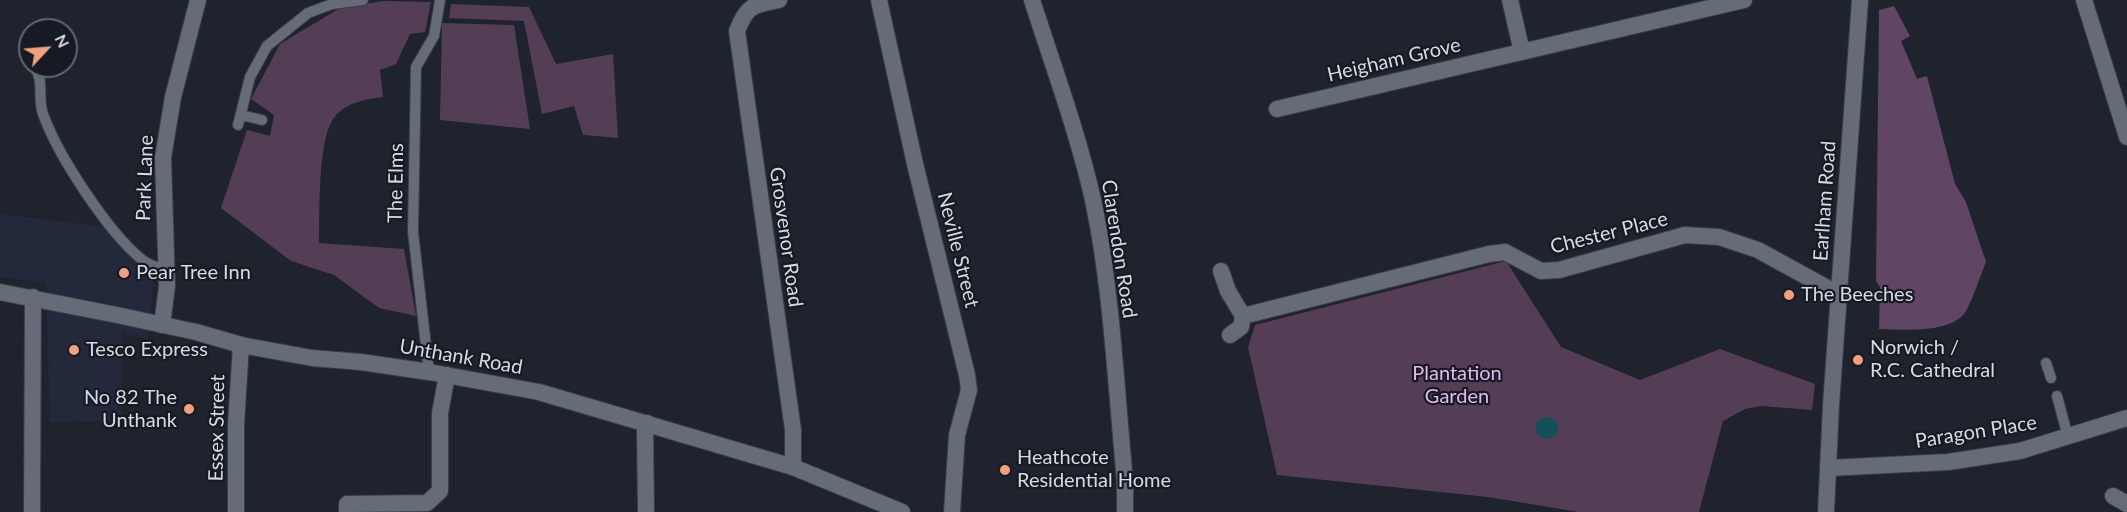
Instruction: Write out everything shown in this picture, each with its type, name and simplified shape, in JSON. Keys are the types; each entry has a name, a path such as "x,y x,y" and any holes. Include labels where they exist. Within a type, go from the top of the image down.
{"street":[{"name":"Park Lane","path":"162,325 167,286 163,158 173,97 198,0"},
{"name":"Grosvenor Road","path":"779,0 753,5 743,14 737,31 793,430 793,467"},
{"name":"Neville Street","path":"879,0 915,164 967,375 969,390 957,435 952,512"},
{"name":"Clarendon Road","path":"1032,0 1093,199 1103,260 1125,481 1125,512"},
{"path":"1510,0 1522,52"},
{"name":"Heigham Grove","path":"1277,109 1744,0"},
{"name":"Earlham Road","path":"1827,512 1831,405 1860,0"},
{"path":"2084,0 2125,131"},
{"name":"Chester Place","path":"1243,315 1489,254 1505,252 1541,271 1559,270 1685,235 1719,237 1758,250 1840,295"},
{"path":"1221,271 1228,291 1243,315 1241,327 1230,335"},
{"name":"Unthank Road","path":"0,292 162,325 241,345 312,358 361,362 429,372 539,392 793,467 902,512"},
{"path":"32,512 33,297"},
{"name":"Essex Street","path":"236,512 236,424 241,345"},
{"path":"347,512 346,504 427,503 440,491 440,413 447,375"},
{"name":"Paragon Place","path":"1828,468 1948,462 2020,451 2127,418"},
{"path":"646,512 645,431 647,423"}],"lane":[{"path":"262,120 240,120 249,77 267,46 308,13 332,4 363,0"},
{"name":"The Elms","path":"429,372 413,232 416,67 434,36 440,0"},
{"path":"39,78 42,110 49,130 75,174 118,235 141,260 165,270"},
{"path":"2046,363 2051,378"},
{"path":"2057,396 2068,437"}],"shaded area":[{"path":"1894,6 1910,36 1901,41 1917,79 1927,76 1955,184 1966,202 1986,262 1964,314 1948,324 1924,329 1879,329 1880,287 1876,281 1879,10"},
{"path":"0,214 108,227 130,255 154,272 148,340 122,332 121,421 50,422 46,283 0,277"},
{"path":"1547,417 1555,420 1558,428 1555,436 1547,439 1539,436 1536,428 1539,420"}],"green space":[{"path":"383,1 431,2 425,32 410,34 396,64 380,70 383,97 364,100 346,107 336,115 330,125 325,140 321,176 319,243 404,249 416,316 379,308 334,275 291,261 221,208 247,130 270,136 274,115 251,99 280,44 340,8"},
{"path":"451,4 529,7 556,64 613,54 618,138 583,135 574,106 542,114 524,21 449,18"},
{"path":"442,23 514,25 530,129 440,120"},
{"name":"Plantation Garden","path":"1506,261 1561,347 1640,380 1720,349 1815,384 1812,410 1761,406 1745,409 1723,421 1699,512 1579,512 1488,497 1277,475 1248,347 1255,325"}],"place":[{"name":"Pear Tree Inn","path":"124,273"},
{"name":"The Beeches","path":"1789,295"},
{"name":"Tesco Express","path":"74,350"},
{"name":"Norwich / R.C. Cathedral","path":"1858,360"},
{"name":"No 82 The Unthank","path":"189,409"},
{"name":"Heathcote Residential Home","path":"1005,470"}]}
